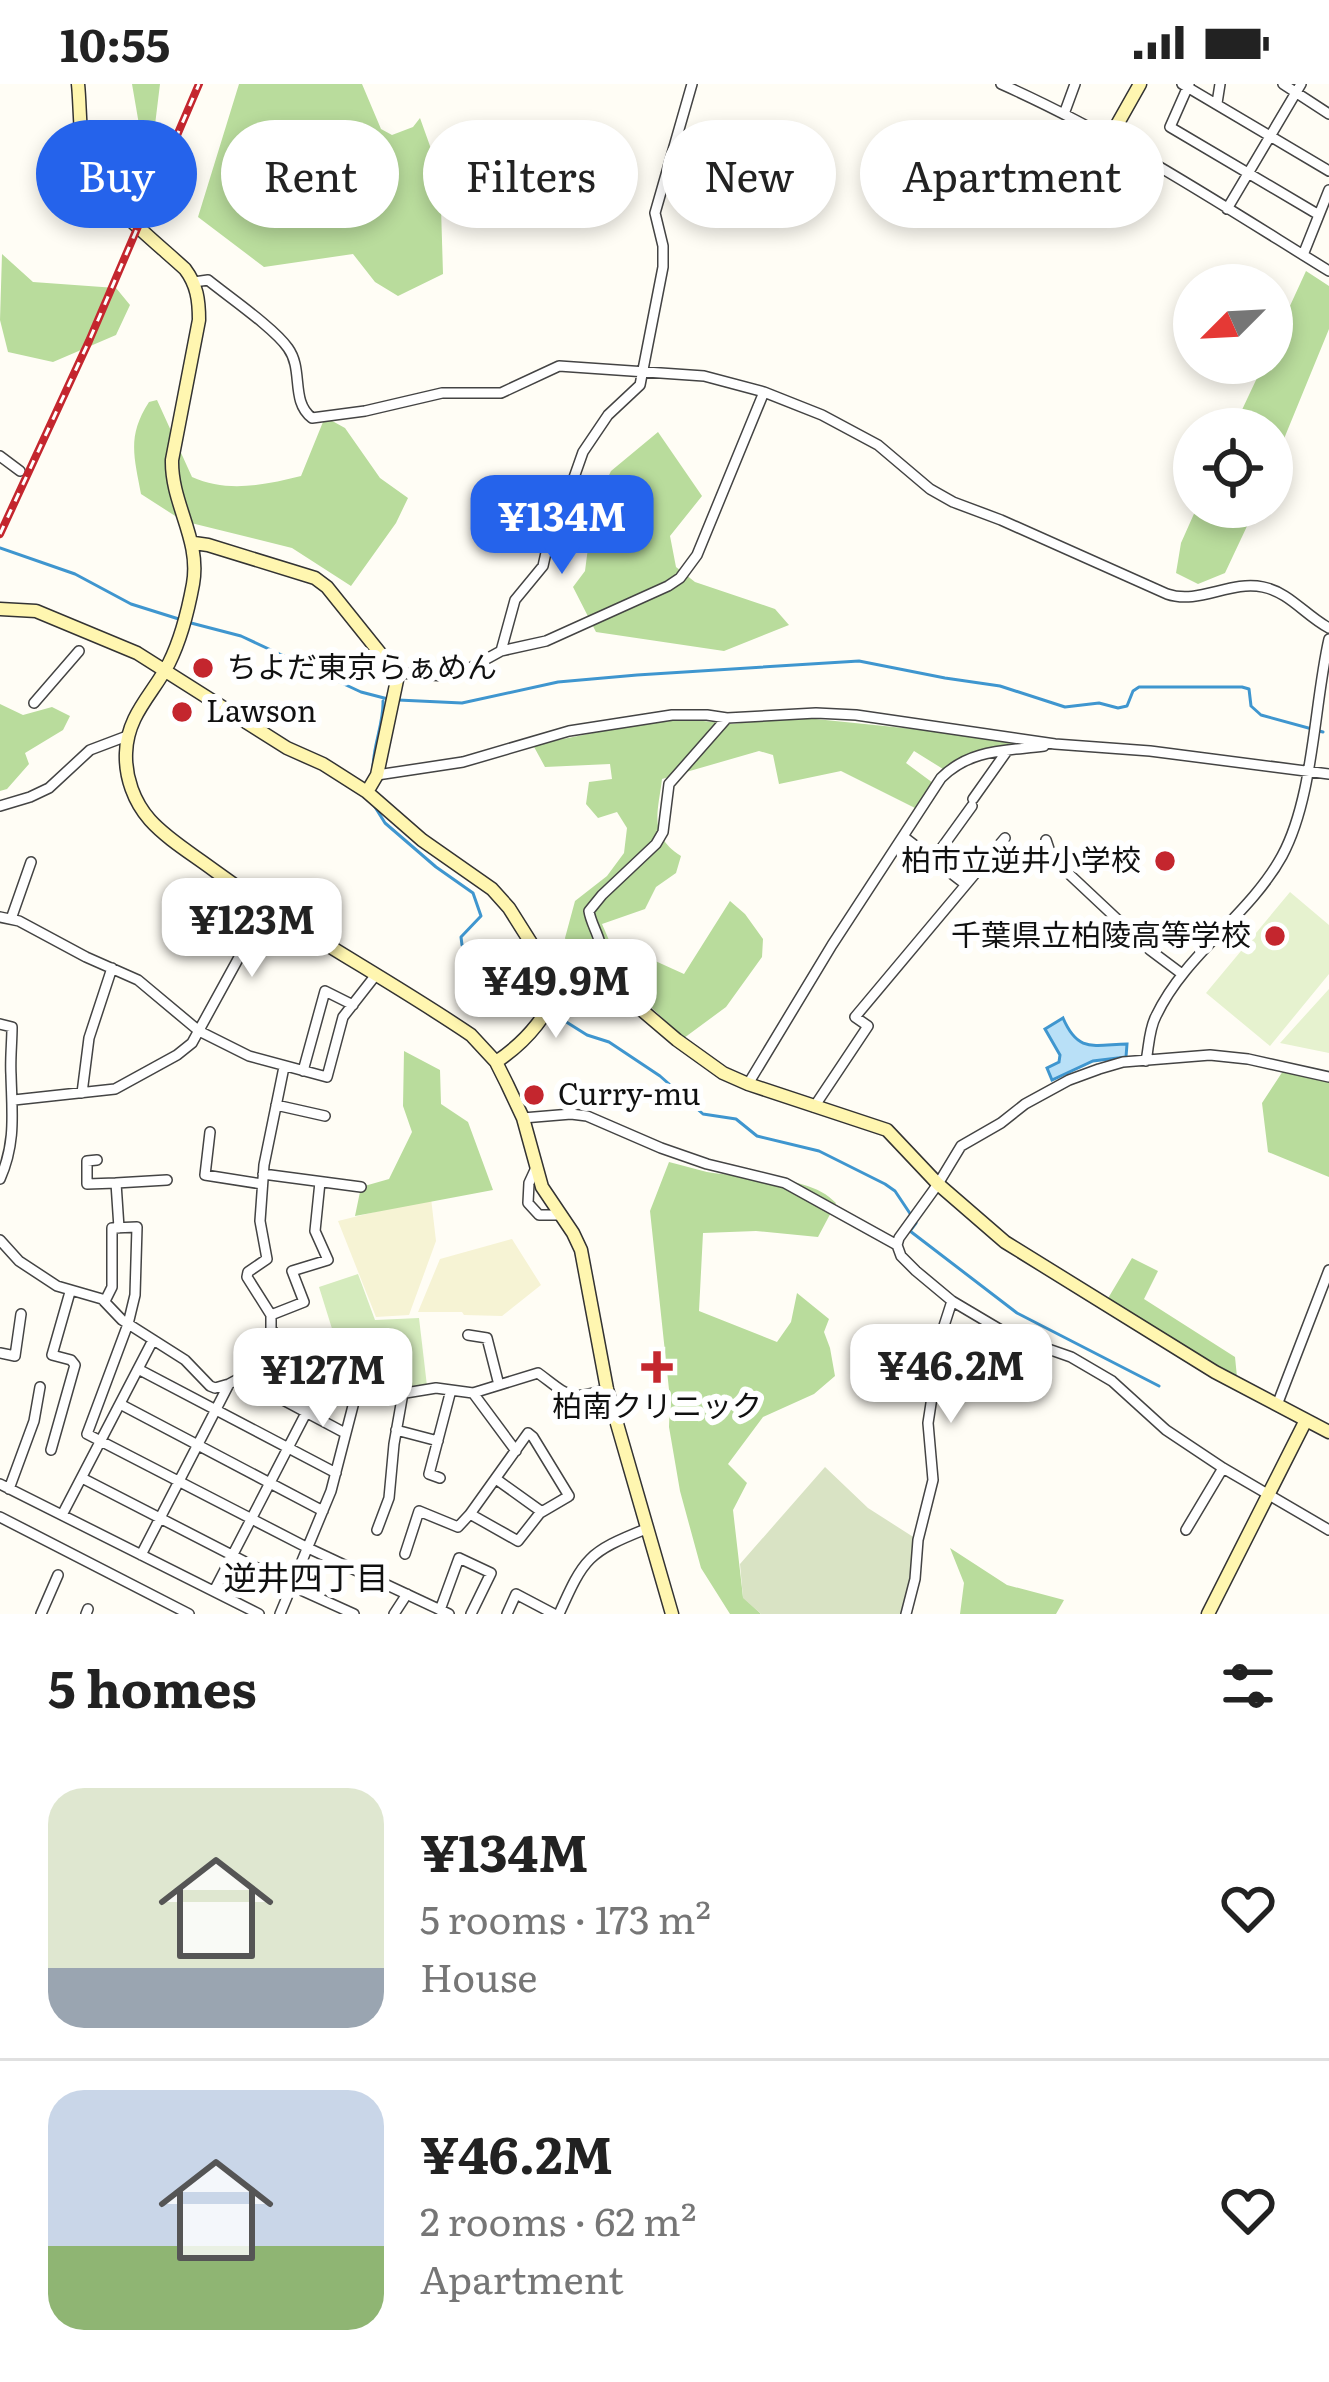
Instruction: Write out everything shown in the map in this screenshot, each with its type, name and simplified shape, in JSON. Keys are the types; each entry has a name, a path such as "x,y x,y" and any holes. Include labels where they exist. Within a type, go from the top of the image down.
{"street":[{"path":"79,84 91,174 185,268 199,301 172,460 174,493 194,543 196,566 179,637 165,670 138,708 128,736 125,753 130,786 160,830 266,908 471,1035 496,1062 523,1118 548,1198 573,1233 585,1264 607,1389 671,1614"},
{"path":"501,651 515,600 543,566 552,526 583,452 613,409 640,385 663,267 655,213 692,84"},
{"path":"1001,84 1075,120"},
{"path":"1064,114 1075,84"},
{"path":"1120,120 1140,84"},
{"path":"1216,104 1220,84"},
{"path":"1283,84 1299,88 1329,114"},
{"path":"1319,215 1170,127 1186,85 1329,171"},
{"path":"1227,209 1299,88"},
{"path":"1164,172 1329,271"},
{"path":"1303,255 1329,190"},
{"path":"194,281 208,280 284,342 294,359 299,399 312,418 442,393 501,393 559,366 704,376 764,392 822,415 860,435 953,502 1167,594 1185,598 1240,586 1269,588 1329,628"},
{"path":"396,674 459,674 511,646 546,640 680,578 697,555 764,392"},
{"path":"0,456 20,471"},
{"path":"194,543 315,578 396,674 377,775 367,792"},
{"path":"0,609 36,611 137,653 268,737 323,764 367,792 492,889 551,968 617,989 704,1060 748,1084 887,1130 938,1184 1025,1256 1215,1372 1329,1432"},
{"path":"1146,1061 1154,1020 1182,974 1282,856 1296,822 1329,638"},
{"path":"34,703 79,651"},
{"path":"377,775 463,762 569,731 671,715 728,718 816,713 1329,774"},
{"path":"496,1062 533,1031 572,968 600,956 602,948 589,911 656,844 664,832 669,784 728,718"},
{"path":"0,806 49,788 90,750 128,736"},
{"path":"748,1084 941,778 969,757 1055,744"},
{"path":"933,860 1007,751"},
{"path":"904,837 965,884"},
{"path":"814,1107 868,1026 855,1017 1004,838"},
{"path":"1046,839 1052,858 1182,974"},
{"path":"31,862 6,918 138,980 199,1031 249,1056 327,1077 343,1017 375,976"},
{"path":"14,1100 115,1089 177,1055 192,1043 266,908"},
{"path":"82,1093 88,1038 112,968"},
{"path":"303,1071 325,991 353,1005"},
{"path":"0,1024 12,1027 14,1100 8,1159 0,1179"},
{"path":"897,1245 961,1146 1069,1080 1124,1062 1210,1055 1329,1078"},
{"path":"284,1067 263,1179 260,1221 267,1259 248,1272 248,1277 271,1315 271,1329 294,1365"},
{"path":"276,1105 325,1116"},
{"path":"523,1118 587,1116 692,1159 785,1183 897,1245 901,1256 952,1301 1011,1336 1071,1357 1112,1381 1166,1430 1329,1530"},
{"path":"210,1132 205,1175 362,1187"},
{"path":"97,1160 86,1161 87,1184 167,1180"},
{"path":"271,1315 304,1302 292,1271 328,1260 315,1231 320,1182"},
{"path":"116,1183 119,1228"},
{"path":"105,1301 112,1287 112,1228 136,1227 135,1295 87,1434 444,1612 459,1558 490,1573 471,1614"},
{"path":"0,1240 19,1261 70,1292 105,1301 128,1324 185,1360 204,1383 215,1388 277,1358 337,1395 355,1398 436,1388 472,1393 538,1373 572,1397 607,1389"},
{"path":"1277,1406 1329,1270"},
{"path":"51,1450 75,1365 52,1355 70,1292"},
{"path":"906,1614 933,1480 928,1423 942,1332 952,1301"},
{"path":"0,1353 15,1356 21,1314"},
{"path":"468,1335 487,1338 499,1385"},
{"path":"62,1515 153,1340"},
{"path":"138,1369 336,1473"},
{"path":"240,1377 345,1433"},
{"path":"141,1555 229,1384"},
{"path":"214,1591 321,1384"},
{"path":"40,1387 34,1421 5,1486 259,1614"},
{"path":"440,1478 429,1474 452,1390"},
{"path":"472,1393 516,1451"},
{"path":"377,1530 389,1498 403,1394"},
{"path":"280,1614 323,1511 355,1398"},
{"path":"120,1404 323,1511"},
{"path":"1208,1614 1306,1420"},
{"path":"396,1430 438,1441"},
{"path":"405,1554 419,1511 458,1527 528,1433 569,1496 542,1512 518,1541 470,1514"},
{"path":"1186,1530 1223,1468"},
{"path":"82,1478 354,1614"},
{"path":"496,1479 542,1512"},
{"path":"0,1517 189,1614"},
{"path":"507,1614 516,1594 556,1614 588,1558 646,1529"},
{"path":"41,1614 58,1576"},
{"path":"394,1614 407,1594"}],"shaded area":[{"path":"431,1198 436,1241 409,1315 376,1317 338,1221"},
{"path":"512,1239 541,1285 502,1316 418,1312 440,1259"}],"green space":[{"path":"132,84 160,84 156,120 138,120"},
{"path":"239,84 362,84 377,120 228,120"},
{"path":"420,118 423,228 442,228 443,274 398,296 375,282 353,254 264,267 198,217 221,142 221,228 399,228 399,132"},
{"path":"2,254 33,282 116,288 130,305 116,335 53,362 8,352 0,320"},
{"path":"1306,271 1329,286 1329,329 1293,417 1293,408 1243,408 1254,384 1293,384 1293,299"},
{"path":"157,400 192,477 232,486 301,476 325,417 345,428 380,478 408,498 351,586 292,548 183,521 141,494 135,436 149,402"},
{"path":"658,432 702,496 670,536 676,567 695,582 775,609 789,625 724,651 596,632 573,587 585,571 589,540 583,530 611,471"},
{"path":"1188,528 1246,528 1225,573 1198,584 1176,573"},
{"path":"0,704 23,715 52,707 70,716 63,730 25,753 29,764 0,791"},
{"path":"796,717 1034,744 969,753 943,769 914,751 906,763 933,783 915,808 841,771 779,784 773,755 759,751 662,779 659,831 681,856 676,873 656,887 645,909 602,924 612,947 684,974 730,901 763,939 762,957 726,1007 684,1038 611,970 571,958 565,938 575,901 607,876 624,853 627,828 617,812 598,818 586,804 589,782 612,779 610,764 545,767 533,745 684,719 732,724"},
{"path":"1290,892 1329,925 1329,974 1270,1046 1206,993"},
{"path":"1329,989 1329,1053 1280,1043"},
{"path":"404,1051 440,1070 441,1104 468,1122 493,1190 355,1216 361,1187 389,1179 412,1132 403,1106"},
{"path":"1283,1071 1329,1079 1329,1177 1268,1152 1262,1103"},
{"path":"669,1162 707,1172 793,1182 824,1193 836,1203 818,1237 756,1231 703,1233 699,1311 777,1342 791,1322 797,1293 829,1319 824,1332 835,1376 814,1394 763,1417 728,1464 747,1483 733,1510 743,1597 761,1614 730,1614 701,1568 680,1491 669,1427 650,1211"},
{"path":"1132,1258 1158,1271 1144,1299 1235,1357 1237,1377 1107,1300"},
{"path":"358,1274 375,1320 419,1318 427,1386 353,1396 319,1287"},
{"path":"825,1467 868,1508 918,1540 905,1614 761,1614 743,1598 740,1564"},
{"path":"950,1548 1007,1585 1064,1600 1056,1614 960,1614 964,1583"}],"water":[{"path":"1063,1018 1081,1042 1127,1044 1126,1057 1093,1061 1052,1080 1047,1068 1059,1062 1060,1055 1045,1029"}],"waterway":[{"path":"0,548 75,574 131,604 182,620"},
{"path":"191,623 241,636 361,692 388,699"},
{"path":"398,700 462,703 558,682 859,661 1000,686 1065,707 1127,706 1139,687 1242,687 1249,689 1251,706 1261,715 1323,732"},
{"path":"373,768 383,701"},
{"path":"375,807 385,823 473,893 481,916 461,937 462,945 520,995 544,1009"},
{"path":"552,1013 587,1035 609,1042 660,1076 703,1114 736,1119 757,1136 819,1151 885,1184 911,1215"},
{"path":"916,1223 910,1231 1017,1313 1159,1386"}],"railway":[{"path":"0,534 199,84"}],"place":[{"name":"ちよだ東京らぁめん","path":"203,668"},
{"name":"Lawson","path":"182,712"},
{"name":"柏市立逆井小学校","path":"1165,861"},
{"name":"千葉県立柏陵高等学校","path":"1275,936"},
{"name":"Curry-mu","path":"534,1095"},
{"name":"柏南クリニック","path":"657,1367"}],"district":[{"name":"逆井四丁目","path":"306,1578"}]}
